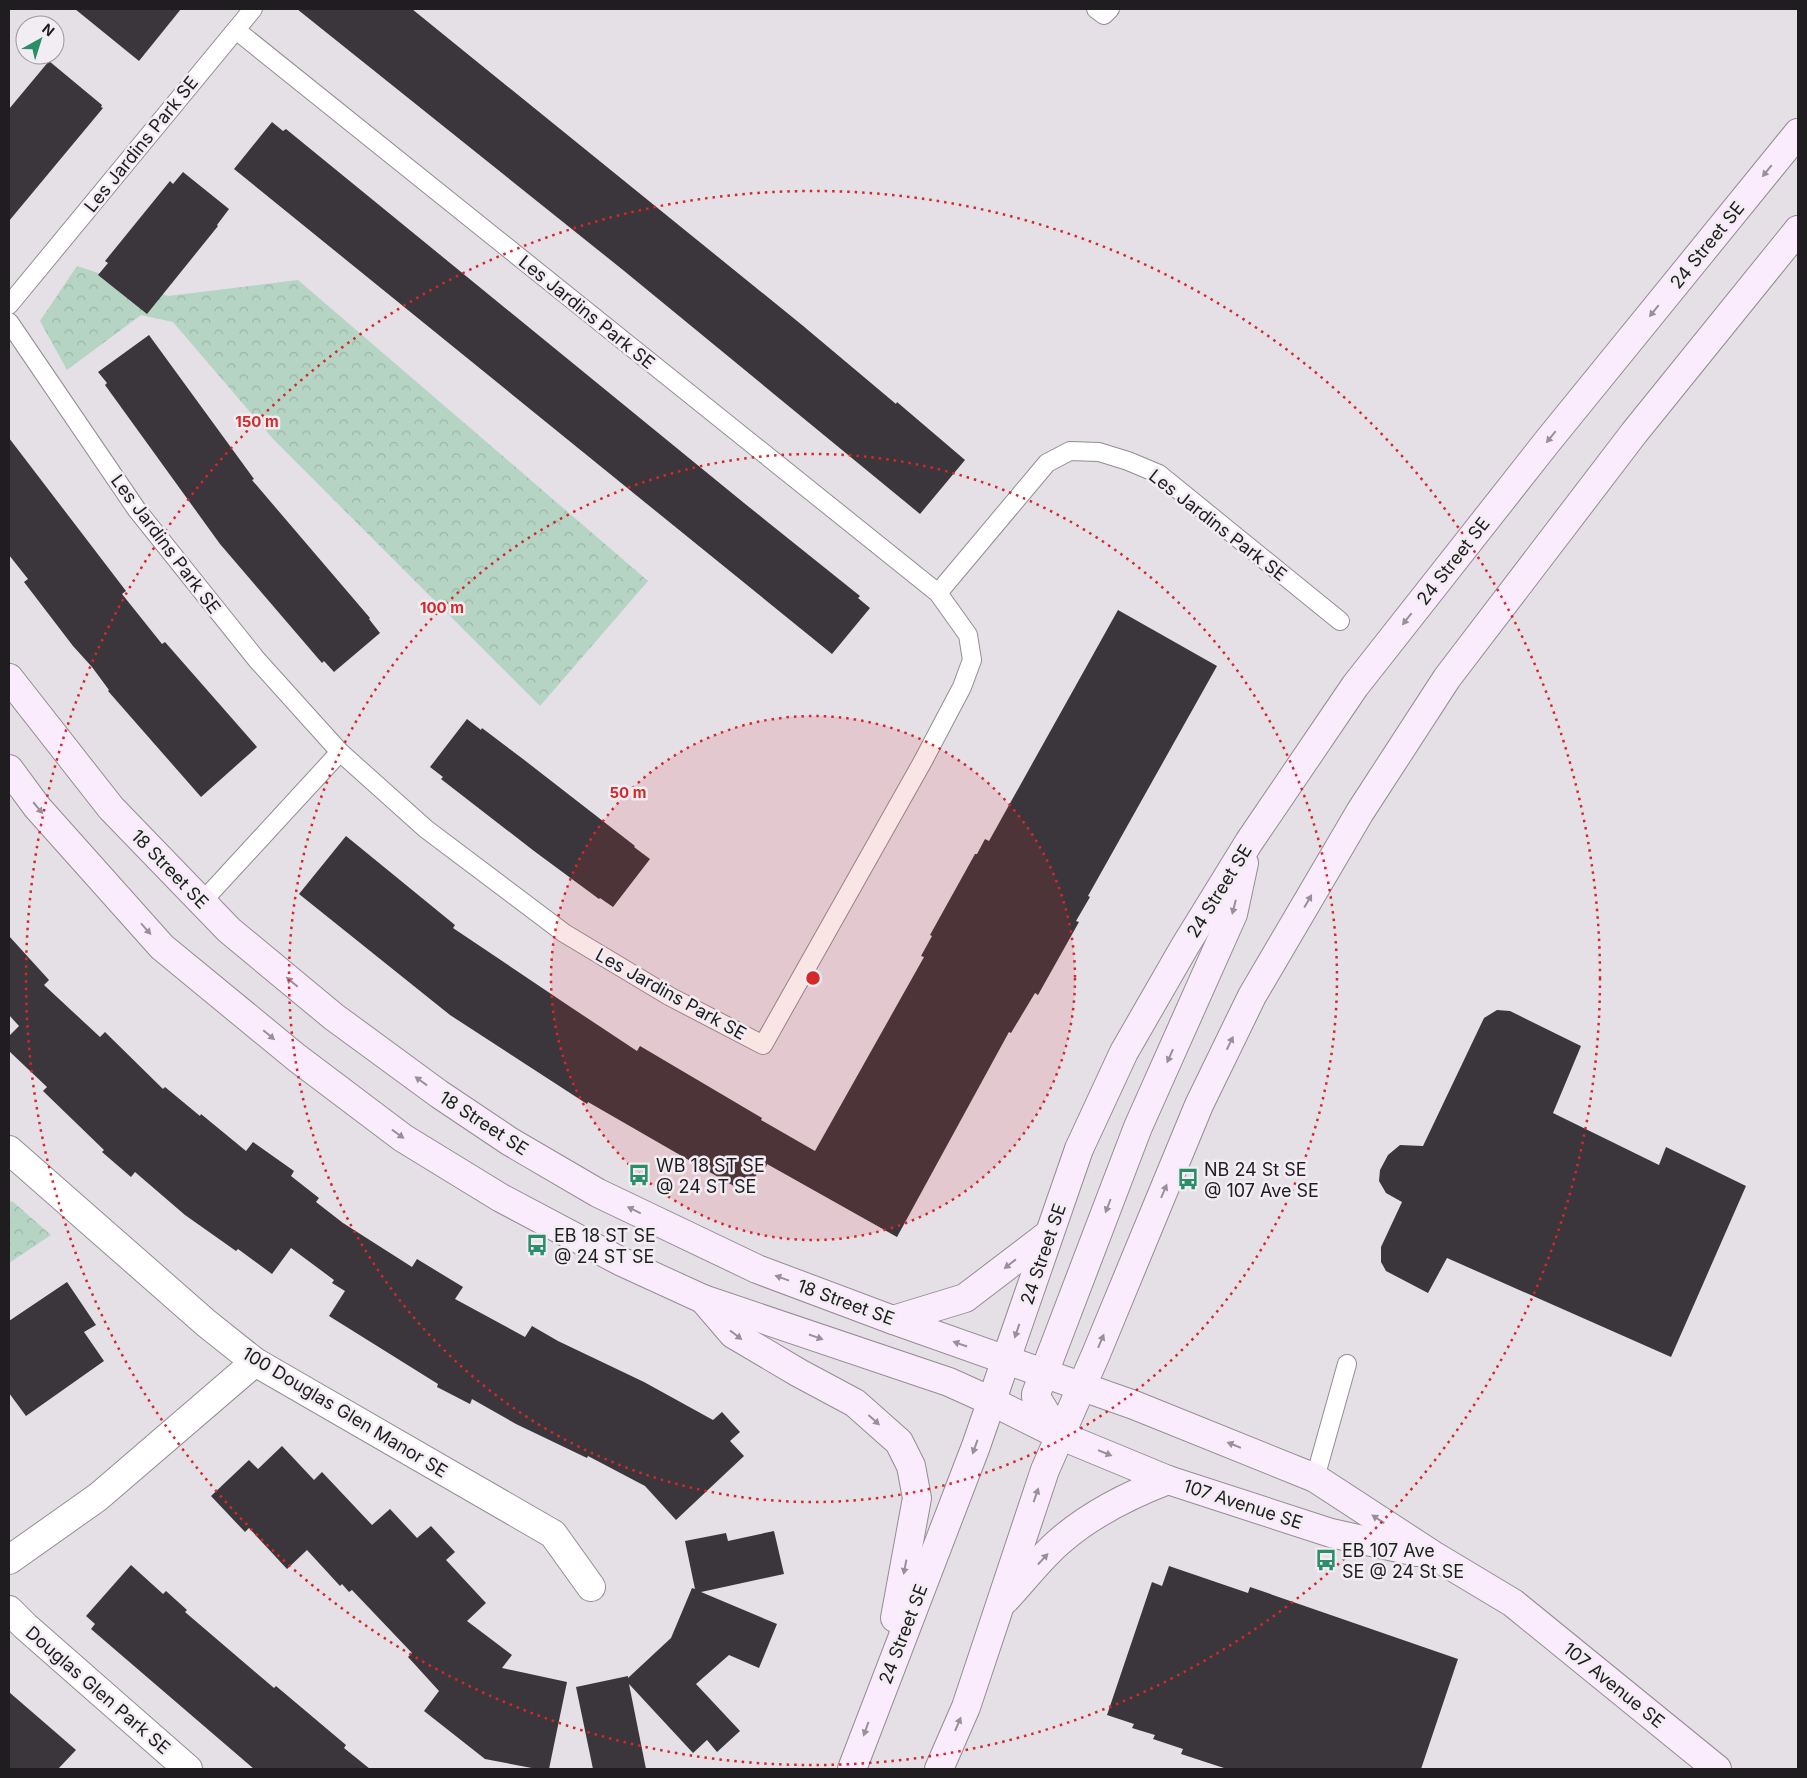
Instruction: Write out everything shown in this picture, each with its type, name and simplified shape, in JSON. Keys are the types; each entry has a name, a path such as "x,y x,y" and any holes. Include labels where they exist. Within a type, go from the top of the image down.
{"main road":[{"name":"24 Street SE","path":"852,1769 976,1446 1079,1149 1124,1052 1184,946 1249,842 1354,686 1547,442 1798,133"},
{"path":"939,1769 966,1707 998,1607 1059,1435 1082,1386 1199,1105 1252,996 1360,812 1447,678 1634,433 1798,230"},
{"name":"18 Street SE","path":"9,678 111,808 229,930 334,1017 439,1094 509,1141 598,1192 757,1269 893,1320 1082,1386"},
{"path":"9,769 37,807 162,947 305,1064 403,1138 501,1198 620,1260 704,1299 949,1382 1059,1435"},
{"path":"1059,1435 1036,1397 1043,1373 1138,1127 1233,914 1249,842"},
{"path":"893,1320 964,1298 1049,1234"},
{"path":"704,1299 733,1334 855,1403 899,1442 910,1466 917,1498 881,1690"},
{"name":"107 Avenue SE","path":"1082,1386 1315,1478 1433,1555 1513,1603 1718,1769"},
{"name":"107 Avenue SE","path":"1059,1435 1168,1480 1331,1533 1433,1555"},
{"path":"998,1607 1060,1540 1106,1507 1132,1494 1168,1480"}],"street":[{"name":"100 Douglas Glen Manor SE","path":"9,1150 206,1323 255,1362 553,1534 591,1587"},
{"path":"9,1560 98,1497 255,1362"},
{"name":"Douglas Glen Park SE","path":"9,1610 188,1769"}],"lane":[{"name":"Les Jardins Park SE","path":"9,306 253,9"},
{"path":"1096,9 1104,16 1110,9"},
{"name":"Les Jardins Park SE","path":"9,322 137,510 257,660 340,752 426,829 564,933 670,996 763,1045 918,770 962,687 972,660 968,635 938,593 236,30"},
{"name":"Les Jardins Park SE","path":"938,593 1047,463 1070,452 1099,452 1128,461 1159,474 1340,621"},
{"path":"201,902 340,752"},
{"path":"1315,1478 1347,1364"}],"green space":[{"path":"77,266 168,296 298,280 648,581 540,706 274,440 173,322 141,315 67,370 40,321"},
{"path":"12,1201 51,1235 9,1263 9,1203"}],"building":[{"path":"75,9 181,9 139,61"},
{"path":"297,9 412,9 802,325 896,404 897,402 965,460 920,514 623,270"},
{"path":"46,65 54,65 102,105 101,107 103,108 9,221 9,109"},
{"path":"272,122 283,131 286,129 860,596 858,598 870,608 832,654 234,169"},
{"path":"183,172 229,209 218,226 147,314 98,275 108,263 105,261 170,181 173,184"},
{"path":"149,335 254,479 252,480 370,618 380,633 334,672 324,661 322,663 220,544 105,385 107,383 98,372"},
{"path":"9,438 126,591 122,594 162,644 165,642 257,747 201,797 108,691 92,667 73,646 24,582 28,579 9,555"},
{"path":"1118,610 1217,666 1088,896 1090,897 1076,921 1079,922 1038,995 1035,993 1011,1033 1009,1032 897,1237 767,1164 766,1167 762,1165 746,1193 588,1102 587,1104 450,1015 299,894 346,836 455,925 453,928 569,1006 637,1051 640,1046 815,1151 924,957 921,956 932,936 930,935 975,854 977,854 985,839 989,841"},
{"path":"467,719 523,759 650,859 613,907 599,899 534,851 441,779 443,777 430,767"},
{"path":"9,936 49,980 44,985 100,1037 105,1032 163,1089 165,1087 246,1151 253,1142 294,1171 291,1176 319,1198 316,1202 343,1223 412,1267 417,1259 463,1287 455,1299 525,1337 532,1326 558,1341 644,1382 713,1420 722,1412 740,1432 730,1441 744,1456 676,1520 645,1486 588,1456 587,1458 516,1424 472,1399 470,1404 437,1387 438,1384 329,1316 345,1291 332,1283 334,1280 291,1248 272,1274 238,1249 236,1251 185,1215 135,1172 131,1177 102,1152 104,1150 43,1091 47,1087 9,1051 9,1036 19,1026 9,1015"},
{"path":"1497,1010 1510,1011 1581,1046 1553,1113 1659,1165 1666,1147 1746,1186 1671,1357 1447,1258 1428,1293 1386,1271 1381,1262 1381,1247 1402,1202 1386,1193 1379,1181 1380,1170 1388,1155 1400,1145 1423,1146 1484,1018"},
{"path":"67,1282 96,1325 84,1332 104,1361 26,1416 9,1393 9,1321"},
{"path":"282,1446 314,1480 322,1472 372,1525 390,1509 417,1538 431,1526 455,1552 446,1560 486,1603 467,1621 512,1655 502,1668 567,1682 549,1769 537,1769 485,1759 424,1711 439,1691 408,1657 412,1653 352,1590 349,1592 342,1584 340,1586 307,1550 287,1569 249,1528 245,1532 211,1496 249,1460 258,1469"},
{"path":"774,1531 784,1574 701,1592 777,1624 759,1668 729,1655 696,1684 740,1731 717,1752 707,1740 693,1753 629,1684 646,1769 593,1769 576,1687 628,1676 628,1678 671,1638 692,1588 695,1589 685,1541 726,1533 728,1541"},
{"path":"131,1565 163,1594 166,1591 187,1610 185,1612 274,1688 276,1686 346,1745 344,1748 370,1769 254,1769 91,1629 95,1624 86,1616"},
{"path":"1169,1566 1248,1593 1250,1587 1458,1659 1421,1769 1227,1769 1181,1754 1183,1749 1153,1739 1155,1735 1132,1728 1134,1724 1107,1715 1152,1582 1162,1586"},
{"path":"9,1692 76,1750 58,1769 9,1769"}],"place":[{"name":"WB 18 ST SE @ 24 ST SE","path":"639,1175"},
{"name":"NB 24 St SE @ 107 Ave SE","path":"1188,1179"},
{"name":"EB 18 ST SE @ 24 ST SE","path":"537,1245"},
{"name":"EB 107 Ave SE @ 24 St SE","path":"1326,1560"}]}
